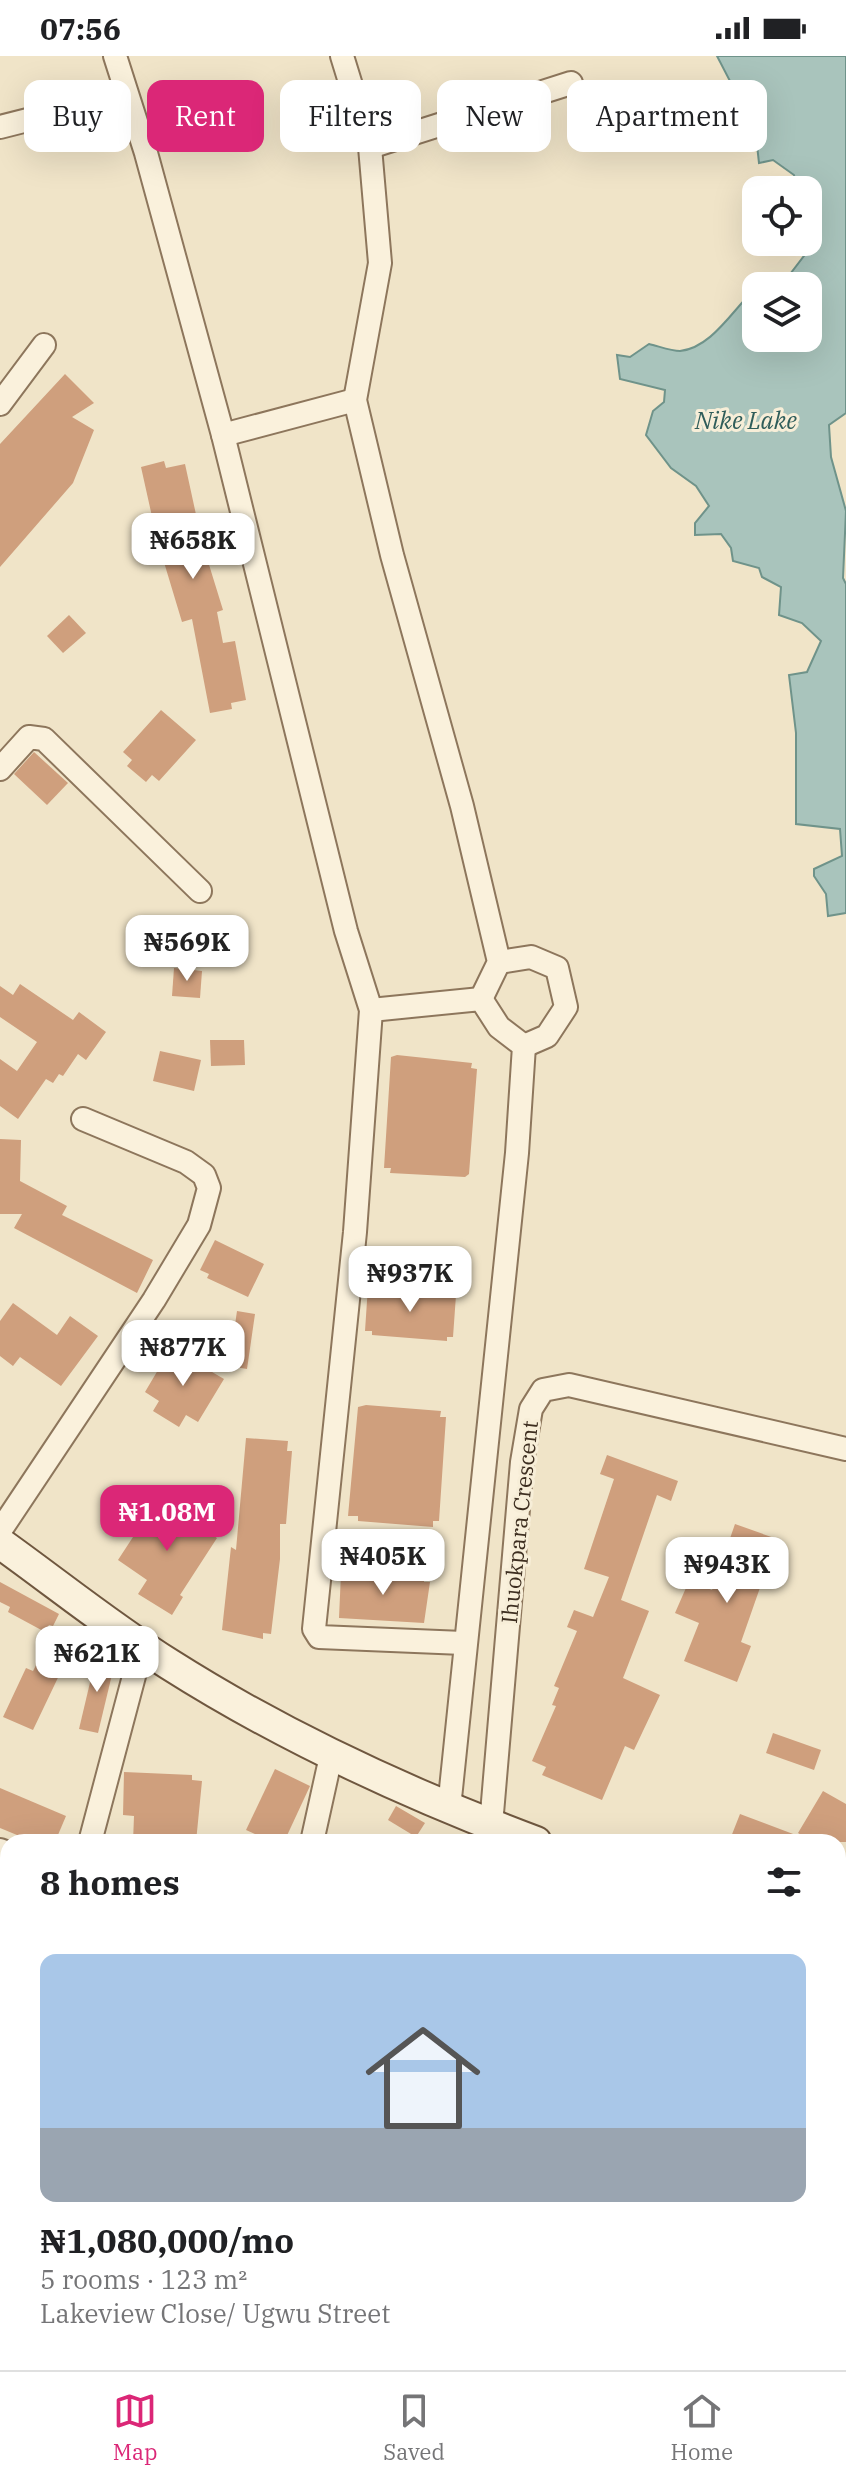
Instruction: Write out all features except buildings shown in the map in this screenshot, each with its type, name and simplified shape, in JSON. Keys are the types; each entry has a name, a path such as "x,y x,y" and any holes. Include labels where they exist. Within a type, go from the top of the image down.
{"street":[{"path":"115,56 122,80"},
{"path":"342,56 349,80"},
{"path":"421,131 567,84"},
{"path":"131,110 146,153 223,435 342,915 371,1010 355,1232 314,1629 319,1637 463,1643"},
{"path":"0,127 24,121"},
{"path":"370,152 380,263 355,400 392,555 462,806 499,962 481,999"},
{"path":"0,404 44,345"},
{"path":"223,435 355,400"},
{"path":"0,769 29,737 44,739 200,891"},
{"path":"499,962 531,957 557,968 566,1007 547,1036 524,1046"},
{"path":"371,1010 481,999"},
{"path":"481,999 499,1027 524,1046"},
{"path":"449,1808 463,1643 517,1153 524,1046"},
{"path":"0,1531 154,1300 199,1225 209,1188 204,1175 186,1162 83,1119"},
{"name":"Ihuokpara Crescent","path":"491,1825 522,1462 531,1409 543,1390 569,1385 846,1449"},
{"path":"0,1543 142,1646 331,1756 515,1834"},
{"path":"92,1834 142,1646"},
{"path":"314,1834 331,1756"}],"water":[{"name":"Nike Lake","path":"717,56 846,56 846,413 829,425 831,457 846,511 843,578 846,584 846,913 828,916 826,894 814,876 814,869 842,856 840,829 796,824 796,733 789,675 807,672 821,641 802,623 779,615 781,587 762,577 759,568 733,561 731,548 721,534 695,535 695,523 709,506 696,486 671,468 646,435 653,411 664,402 665,390 620,379 617,355 630,357 649,344 676,351 691,348 711,336 742,303 742,352 822,352 822,272 792,272 804,256 822,256 822,176 794,176 773,160 759,163 758,152 767,152 767,80 729,80"}]}
